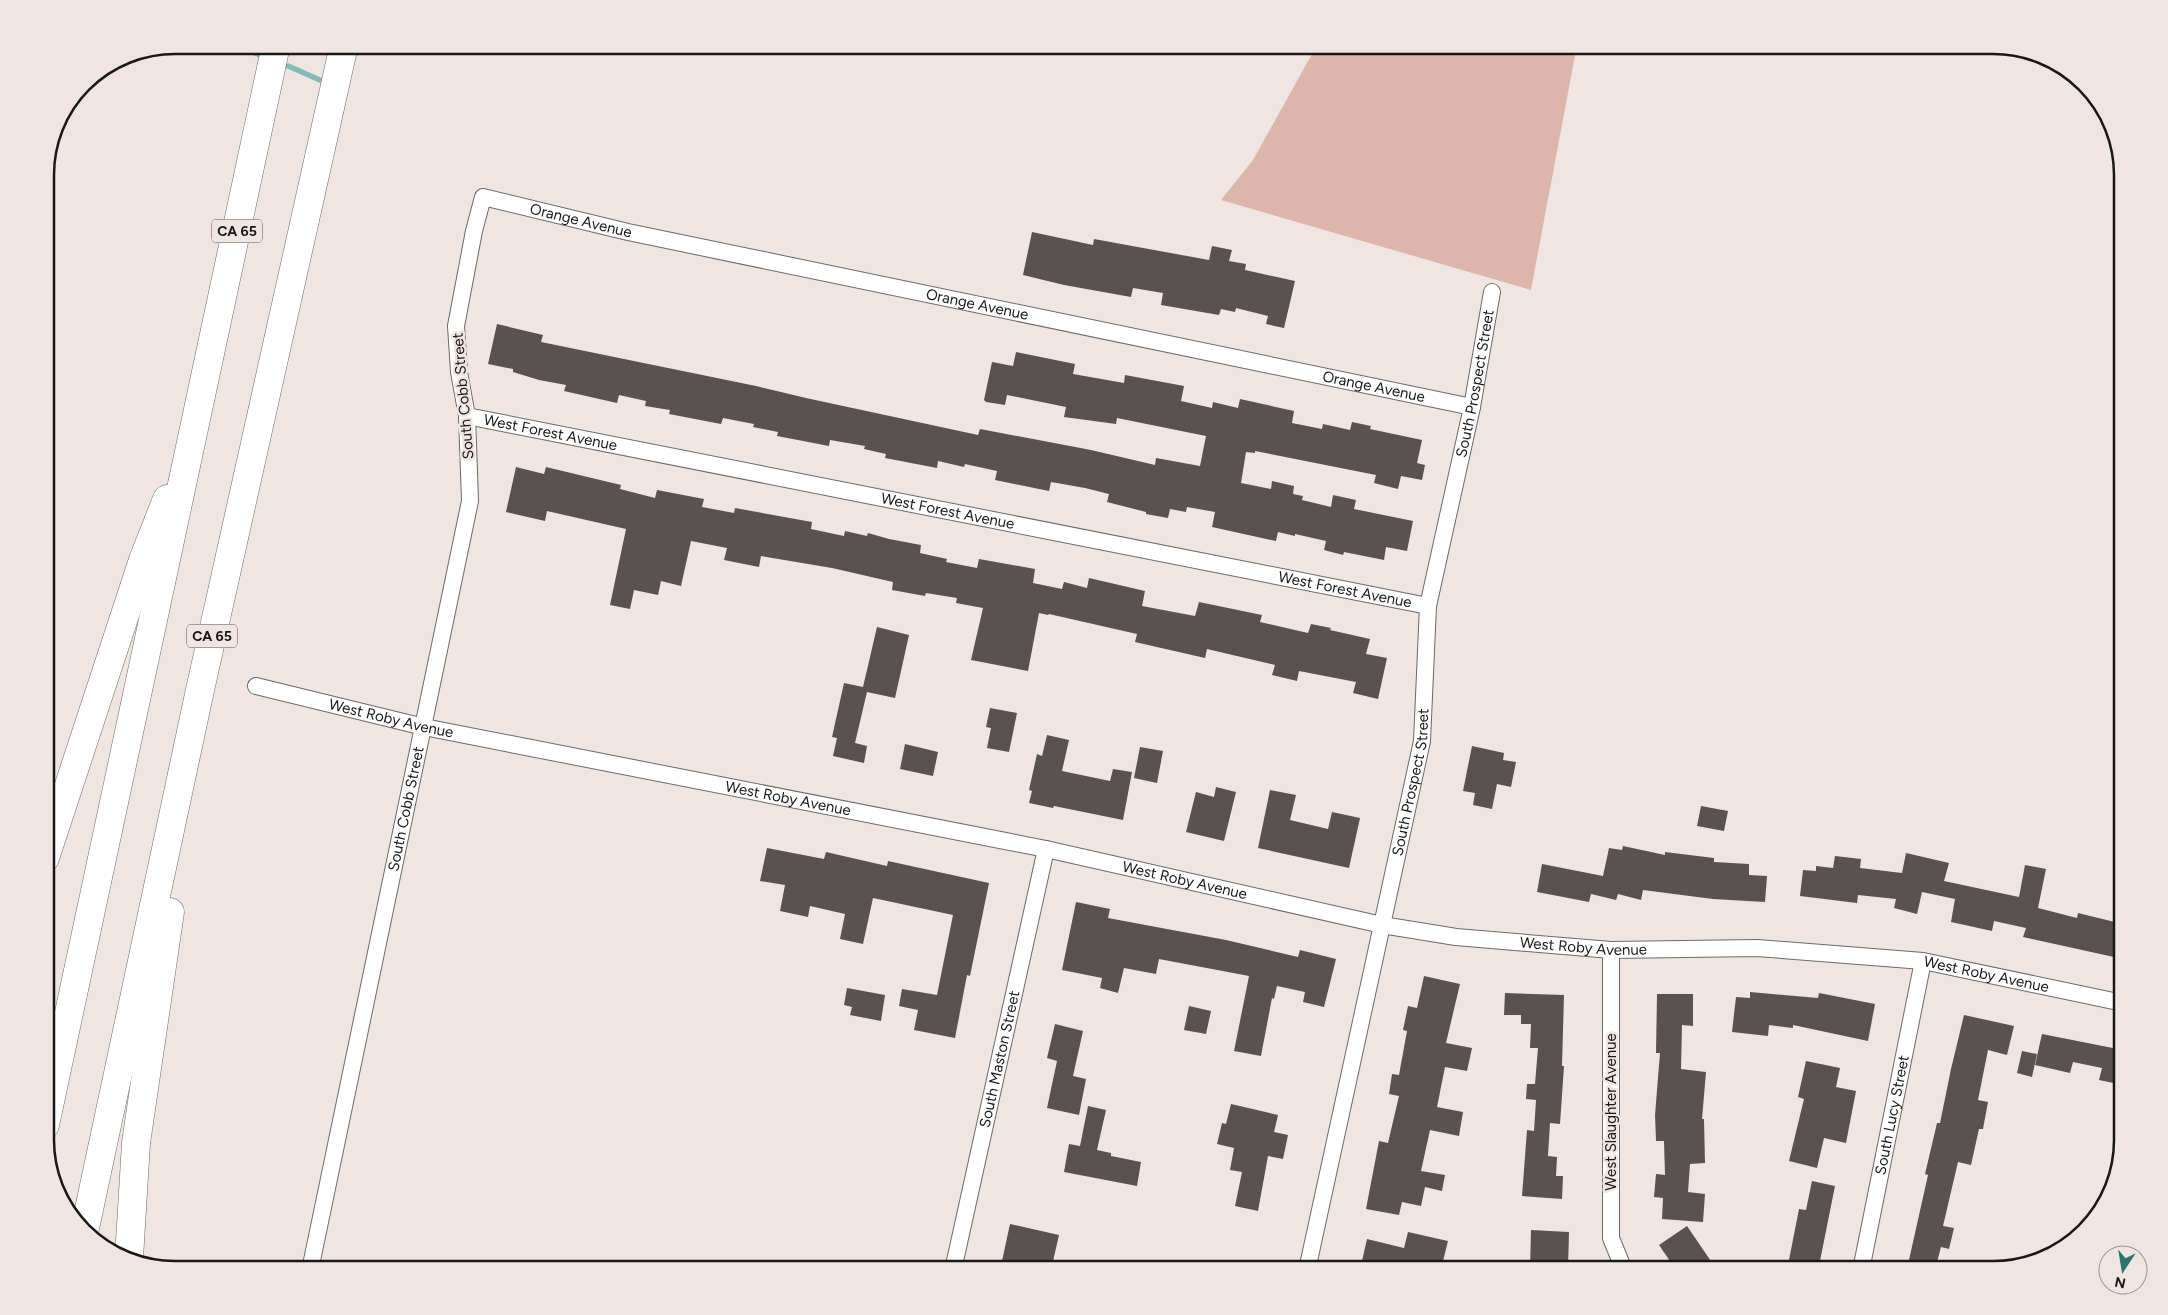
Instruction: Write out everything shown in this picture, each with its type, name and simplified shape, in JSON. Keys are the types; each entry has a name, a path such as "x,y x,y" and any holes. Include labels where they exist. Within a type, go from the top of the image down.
{"highway":[{"name":"CA 65","path":"54,1083 198,418 274,54"},
{"name":"CA 65","path":"86,1223 200,690 342,54"},
{"path":"54,831 143,560 198,418"},
{"path":"129,1252 133,1176 141,1103 183,832 200,690"}],"street":[{"name":"Orange Avenue","path":"483,197 638,234 1472,407"},
{"name":"South Cobb Street","path":"312,1261 470,501 467,416 459,372 456,326 474,231 483,197"},
{"name":"South Prospect Street","path":"1310,1261 1422,741 1428,606 1472,407 1492,292"},
{"name":"West Forest Avenue","path":"467,416 1428,606"},
{"name":"West Roby Avenue","path":"256,686 424,728 1046,849 1382,925 1456,937 1611,950 1757,948 1923,961 2114,1001"},
{"name":"South Maston Street","path":"955,1261 1046,849"},
{"name":"West Slaughter Avenue","path":"1611,950 1611,1238 1620,1261"},
{"name":"South Lucy Street","path":"1863,1261 1923,961"}],"shaded area":[{"path":"1312,54 1575,54 1531,290 1221,200 1253,160"}],"building":[{"path":"1032,232 1093,245 1094,239 1209,260 1212,246 1232,250 1229,261 1246,264 1245,270 1295,281 1284,328 1266,324 1268,316 1236,308 1235,312 1221,309 1219,315 1161,305 1163,293 1133,288 1131,297 1064,285 1023,275"},
{"path":"497,324 543,335 541,342 756,386 978,435 980,429 1091,450 1155,465 1156,458 1200,466 1206,436 1117,418 1116,424 1064,417 1066,407 1007,395 1005,405 986,402 984,400 992,362 1013,366 1016,352 1075,364 1073,374 1124,383 1125,375 1184,386 1181,401 1212,408 1213,402 1238,408 1240,399 1294,411 1292,423 1322,429 1323,424 1350,430 1352,422 1371,426 1370,429 1422,440 1417,463 1425,465 1422,480 1401,476 1398,489 1374,483 1376,475 1255,451 1255,453 1246,452 1241,483 1271,489 1272,481 1294,486 1293,494 1303,496 1302,500 1331,507 1333,495 1356,500 1354,509 1413,521 1407,551 1386,547 1384,560 1344,552 1343,555 1324,550 1326,541 1295,534 1295,536 1278,532 1276,541 1212,527 1215,512 1187,507 1186,512 1170,509 1168,518 1146,514 1146,512 1107,502 1109,494 1085,488 1051,482 1049,491 995,480 997,471 965,464 964,467 938,461 937,468 885,458 886,454 864,449 865,446 830,440 829,446 777,436 778,432 753,427 754,424 723,418 721,424 669,414 670,410 645,406 646,401 619,395 617,403 564,391 566,385 539,380 513,372 513,369 488,364"},
{"path":"516,467 544,474 546,467 621,485 620,489 655,498 657,490 704,499 702,507 734,513 735,508 812,522 811,529 844,536 845,531 867,536 868,533 921,545 920,553 947,559 946,562 977,568 979,559 1035,569 1033,583 1062,589 1064,582 1087,588 1089,578 1145,591 1142,606 1195,616 1199,602 1262,615 1260,622 1308,633 1311,624 1331,628 1330,630 1370,639 1366,654 1387,658 1378,699 1353,693 1356,682 1299,671 1297,681 1272,675 1275,665 1207,649 1205,658 1135,642 1137,634 1039,613 1028,671 971,660 983,608 956,603 957,598 926,593 925,596 892,590 893,582 832,568 761,556 759,567 724,560 727,548 691,541 681,586 661,581 658,595 634,590 630,609 610,605 626,529 547,511 545,521 506,512"},
{"path":"877,627 909,635 895,698 867,692 855,743 867,746 864,763 833,756 837,738 832,737 844,683 863,687"},
{"path":"990,708 1017,713 1009,752 987,748 991,728 986,727"},
{"path":"1047,735 1069,740 1062,771 1110,781 1113,769 1132,772 1123,820 1029,803 1032,791 1029,790 1037,754 1042,756"},
{"path":"905,744 938,752 933,776 900,769"},
{"path":"1472,746 1504,753 1503,760 1516,762 1511,787 1497,784 1492,809 1473,805 1475,793 1463,791"},
{"path":"1140,747 1163,751 1157,783 1134,778"},
{"path":"1216,787 1236,792 1224,841 1186,832 1196,792 1214,797"},
{"path":"1270,790 1296,795 1290,820 1328,829 1332,812 1360,818 1349,868 1258,848"},
{"path":"1701,806 1728,811 1724,831 1697,826"},
{"path":"1623,846 1665,855 1665,852 1714,858 1714,862 1749,864 1749,875 1767,876 1765,902 1713,899 1643,890 1641,900 1618,894 1616,900 1591,894 1589,902 1537,892 1542,864 1603,876 1609,848 1622,850"},
{"path":"767,848 824,859 826,852 887,866 888,861 989,883 970,976 967,975 955,1038 914,1030 918,1010 899,1006 902,989 937,995 953,915 873,898 863,944 840,939 845,914 810,906 808,917 780,911 785,885 760,881"},
{"path":"1906,853 1949,863 1944,881 2019,897 2025,865 2046,869 2038,908 2077,918 2078,913 2114,922 2114,957 2023,937 2026,928 1994,921 1992,931 1951,922 1955,899 1922,892 1917,914 1894,908 1896,899 1858,895 1857,903 1800,896 1803,870 1816,871 1816,866 1833,868 1835,856 1861,859 1860,868 1902,873"},
{"path":"1076,902 1110,909 1108,918 1226,940 1298,957 1300,950 1336,959 1324,1007 1303,1002 1305,992 1277,986 1274,999 1272,998 1261,1056 1234,1051 1249,976 1159,959 1156,974 1124,968 1118,993 1100,988 1102,978 1062,970"},
{"path":"1424,976 1460,984 1446,1043 1472,1048 1467,1071 1445,1067 1437,1107 1463,1112 1459,1136 1430,1130 1421,1171 1445,1175 1442,1191 1425,1187 1421,1206 1402,1202 1399,1215 1366,1209 1379,1141 1388,1143 1399,1096 1389,1094 1392,1074 1399,1075 1407,1031 1403,1030 1408,1006 1417,1008"},
{"path":"847,988 885,995 881,1021 850,1015 852,1007 844,1005"},
{"path":"1750,992 1818,998 1819,993 1875,1004 1868,1041 1793,1025 1793,1028 1769,1025 1768,1036 1732,1032 1736,997 1750,998"},
{"path":"1505,993 1564,995 1562,1066 1564,1066 1560,1124 1550,1123 1548,1156 1557,1157 1556,1176 1563,1176 1562,1199 1522,1196 1527,1130 1534,1131 1536,1100 1526,1099 1527,1084 1535,1084 1538,1048 1530,1048 1531,1024 1521,1024 1521,1015 1504,1015"},
{"path":"1657,994 1693,994 1693,1026 1682,1025 1681,1069 1706,1072 1702,1119 1704,1119 1705,1163 1690,1164 1688,1192 1705,1194 1703,1222 1662,1219 1663,1198 1654,1197 1656,1174 1665,1175 1664,1141 1656,1141 1655,1115 1660,1053 1656,1053"},
{"path":"1189,1006 1211,1011 1206,1034 1184,1030"},
{"path":"1964,1015 2014,1026 2007,1055 1988,1050 1978,1100 1988,1102 1983,1129 1979,1129 1971,1165 1958,1162 1943,1226 1954,1228 1949,1249 1941,1247 1937,1261 1914,1261 1909,1260 1928,1175 1925,1174 1937,1123 1940,1123"},
{"path":"1055,1024 1083,1031 1073,1076 1086,1079 1079,1115 1047,1108 1057,1061 1047,1058"},
{"path":"2042,1034 2114,1048 2114,1083 2099,1080 2102,1068 2073,1062 2070,1073 2035,1065"},
{"path":"2022,1051 2037,1054 2032,1077 2017,1073"},
{"path":"1806,1061 1840,1068 1836,1087 1856,1091 1846,1143 1824,1138 1817,1168 1789,1161 1804,1099 1798,1097"},
{"path":"1231,1104 1278,1115 1274,1132 1288,1135 1283,1159 1268,1156 1258,1211 1235,1206 1242,1172 1230,1170 1234,1148 1217,1144 1222,1123 1226,1124"},
{"path":"1088,1106 1106,1110 1097,1150 1111,1153 1111,1156 1141,1162 1137,1186 1064,1172 1069,1144 1080,1146"},
{"path":"1812,1181 1835,1186 1820,1261 1789,1260 1799,1209 1806,1210"},
{"path":"1010,1224 1059,1235 1053,1261 1002,1261"},
{"path":"1687,1226 1711,1261 1670,1261 1659,1245"},
{"path":"1531,1230 1569,1232 1568,1261 1530,1261"},
{"path":"1408,1232 1448,1241 1443,1261 1362,1261 1367,1239 1404,1248"}],"waterway":[{"path":"288,66 320,80"}]}
